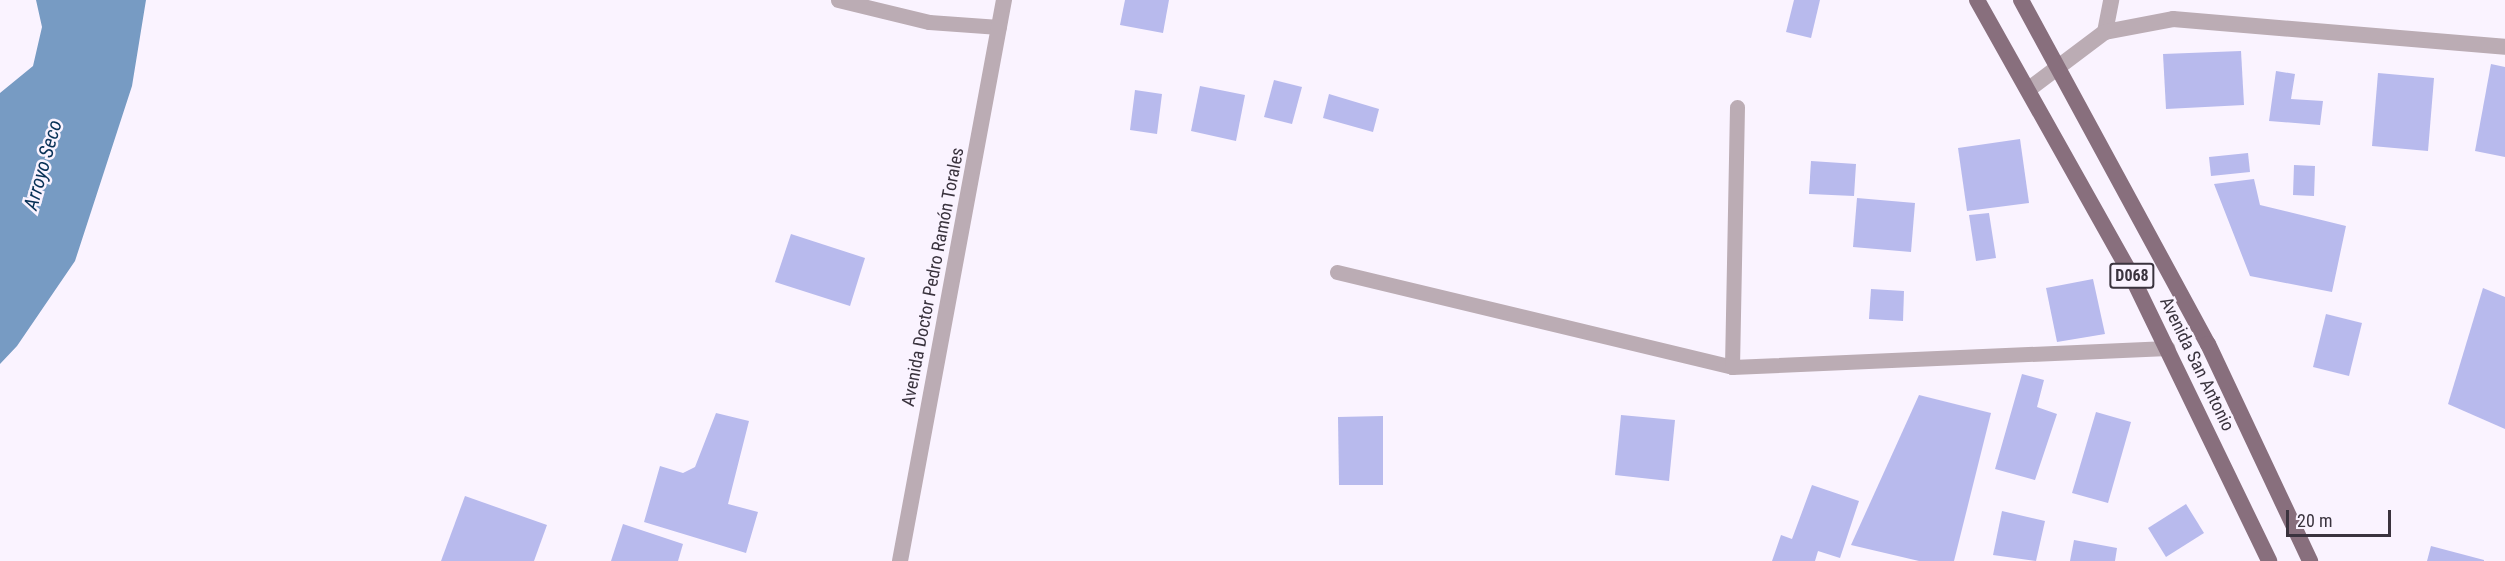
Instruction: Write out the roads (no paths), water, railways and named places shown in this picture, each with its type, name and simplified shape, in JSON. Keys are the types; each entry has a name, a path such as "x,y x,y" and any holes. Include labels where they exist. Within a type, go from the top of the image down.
{"main road":[{"name":"Avenida San Antonio","path":"1977,0 2029,89 2168,348 2269,561"},
{"name":"Avenida San Antonio","path":"2021,0 2061,68 2208,344 2310,561"}],"street":[{"name":"Avenida Doctor Pedro Ramón Torales","path":"900,561 1004,0"},
{"path":"2105,32 2111,0"},
{"path":"2029,89 2061,68 2105,32 2174,18 2505,47"}],"lane":[{"path":"838,0 929,22 999,27"},
{"path":"1732,367 1737,107"},
{"path":"1337,272 1732,367 2168,348"}],"water":[{"name":"Arroyo Seco","path":"36,0 146,0 132,86 75,261 17,346 0,364 0,93 33,66 42,27"}]}
